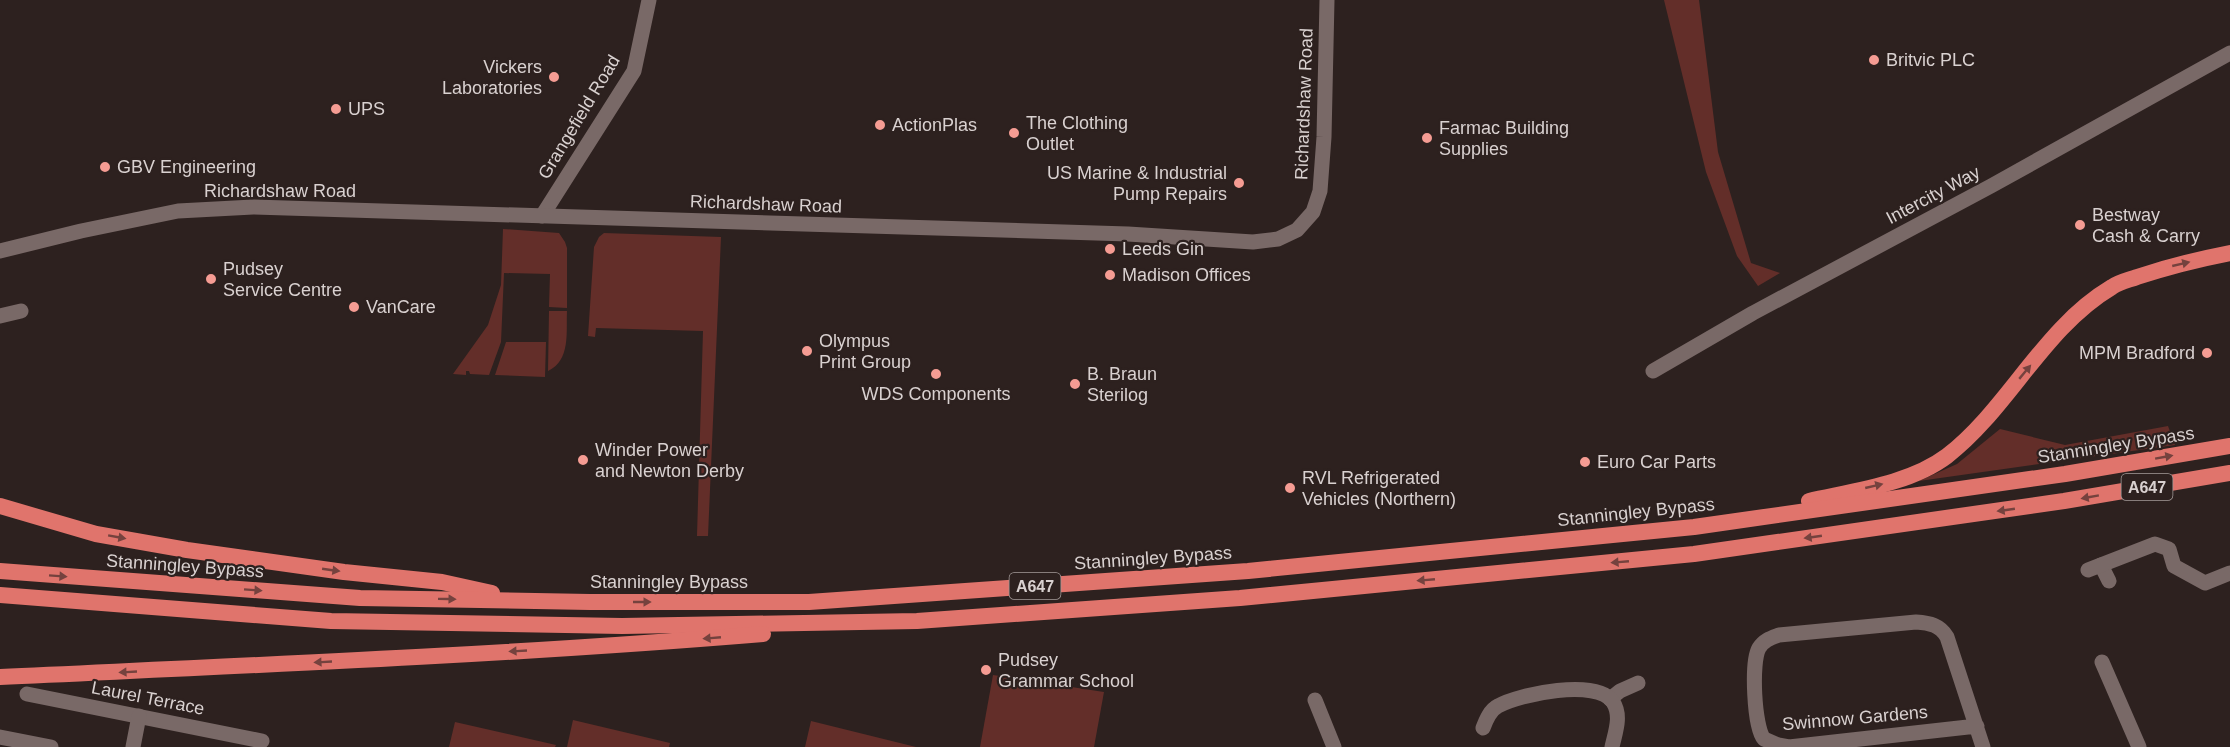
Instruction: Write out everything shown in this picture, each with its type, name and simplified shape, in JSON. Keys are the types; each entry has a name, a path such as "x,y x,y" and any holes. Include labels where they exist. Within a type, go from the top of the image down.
{"highway":[{"path":"1694,527 1901,480 1945,457 1979,427 2065,325 2114,285 2161,269 2230,253"},
{"name":"Stanningley Bypass","path":"0,571 360,598 535,601 821,601 1248,571 1694,527 2065,474 2230,446"},
{"name":"A647","path":"0,595 331,621 622,626 917,621 1240,598 1694,554 2064,501 2230,473"},
{"path":"0,506 108,536 187,550 442,582 535,601"},
{"path":"0,677 617,646 917,621"}],"street":[{"name":"Grangefield Road","path":"542,216 634,71 649,0"},
{"name":"Richardshaw Road","path":"0,251 178,211 253,207 1128,234 1252,242 1278,239 1297,230 1312,212 1320,191 1328,0"},
{"name":"Intercity Way","path":"1653,371 1753,313 1991,186 2230,53"},
{"path":"0,316 21,311"},
{"path":"2109,581 2095,567 2155,544 2169,549 2174,566 2205,583 2230,573"},
{"name":"Swinnow Gardens","path":"1977,726 1789,747 1761,743 1754,667 1761,645 1779,635 1916,622 1935,625 1942,629 1947,637 1977,726 1983,747"},
{"path":"2102,662 2139,747"},
{"path":"1610,699 1620,691 1638,683"},
{"path":"1483,728 1496,707 1520,698 1560,690 1585,689 1610,699 1615,704 1618,722 1612,747"},
{"name":"Laurel Terrace","path":"27,694 262,741"},
{"path":"1315,700 1334,747"},
{"path":"133,747 139,716"},
{"path":"0,737 51,747"}],"shaded area":[{"path":"1664,0 1699,0 1718,152 1751,263 1780,273 1758,286 1737,256 1706,172"},
{"path":"503,229 559,233 567,248 567,308 549,307 550,274 504,273 501,342 489,375 470,374 469,371 466,371 466,375 453,374 488,325 501,285"},
{"path":"604,233 721,237 708,536 697,536 703,331 596,328 595,337 588,336 594,247"},
{"path":"549,311 567,311 567,328 566,345 561,360 548,371"},
{"path":"506,342 546,342 545,377 495,375"},
{"path":"2168,426 2175,445 1919,481 1957,464 2000,429 2065,445"},
{"path":"993,675 1104,692 1094,747 980,747"},
{"path":"573,720 670,743 669,747 567,747"},
{"path":"811,721 916,747 805,747"},
{"path":"455,722 556,745 555,747 449,747"}],"place":[{"name":"Britvic PLC","path":"1874,60"},
{"name":"Vickers Laboratories","path":"554,77"},
{"name":"UPS","path":"336,109"},
{"name":"ActionPlas","path":"880,125"},
{"name":"The Clothing Outlet","path":"1014,133"},
{"name":"Farmac Building Supplies","path":"1427,138"},
{"name":"GBV Engineering","path":"105,167"},
{"name":"US Marine & Industrial Pump Repairs","path":"1239,183"},
{"name":"Bestway Cash & Carry","path":"2080,225"},
{"name":"Leeds Gin","path":"1110,249"},
{"name":"Madison Offices","path":"1110,275"},
{"name":"Pudsey Service Centre","path":"211,279"},
{"name":"VanCare","path":"354,307"},
{"name":"Olympus Print Group","path":"807,351"},
{"name":"MPM Bradford","path":"2207,353"},
{"name":"WDS Components","path":"936,374"},
{"name":"B. Braun Sterilog","path":"1075,384"},
{"name":"Winder Power and Newton Derby","path":"583,460"},
{"name":"Euro Car Parts","path":"1585,462"},
{"name":"RVL Refrigerated Vehicles (Northern)","path":"1290,488"},
{"name":"Pudsey Grammar School","path":"986,670"}]}
